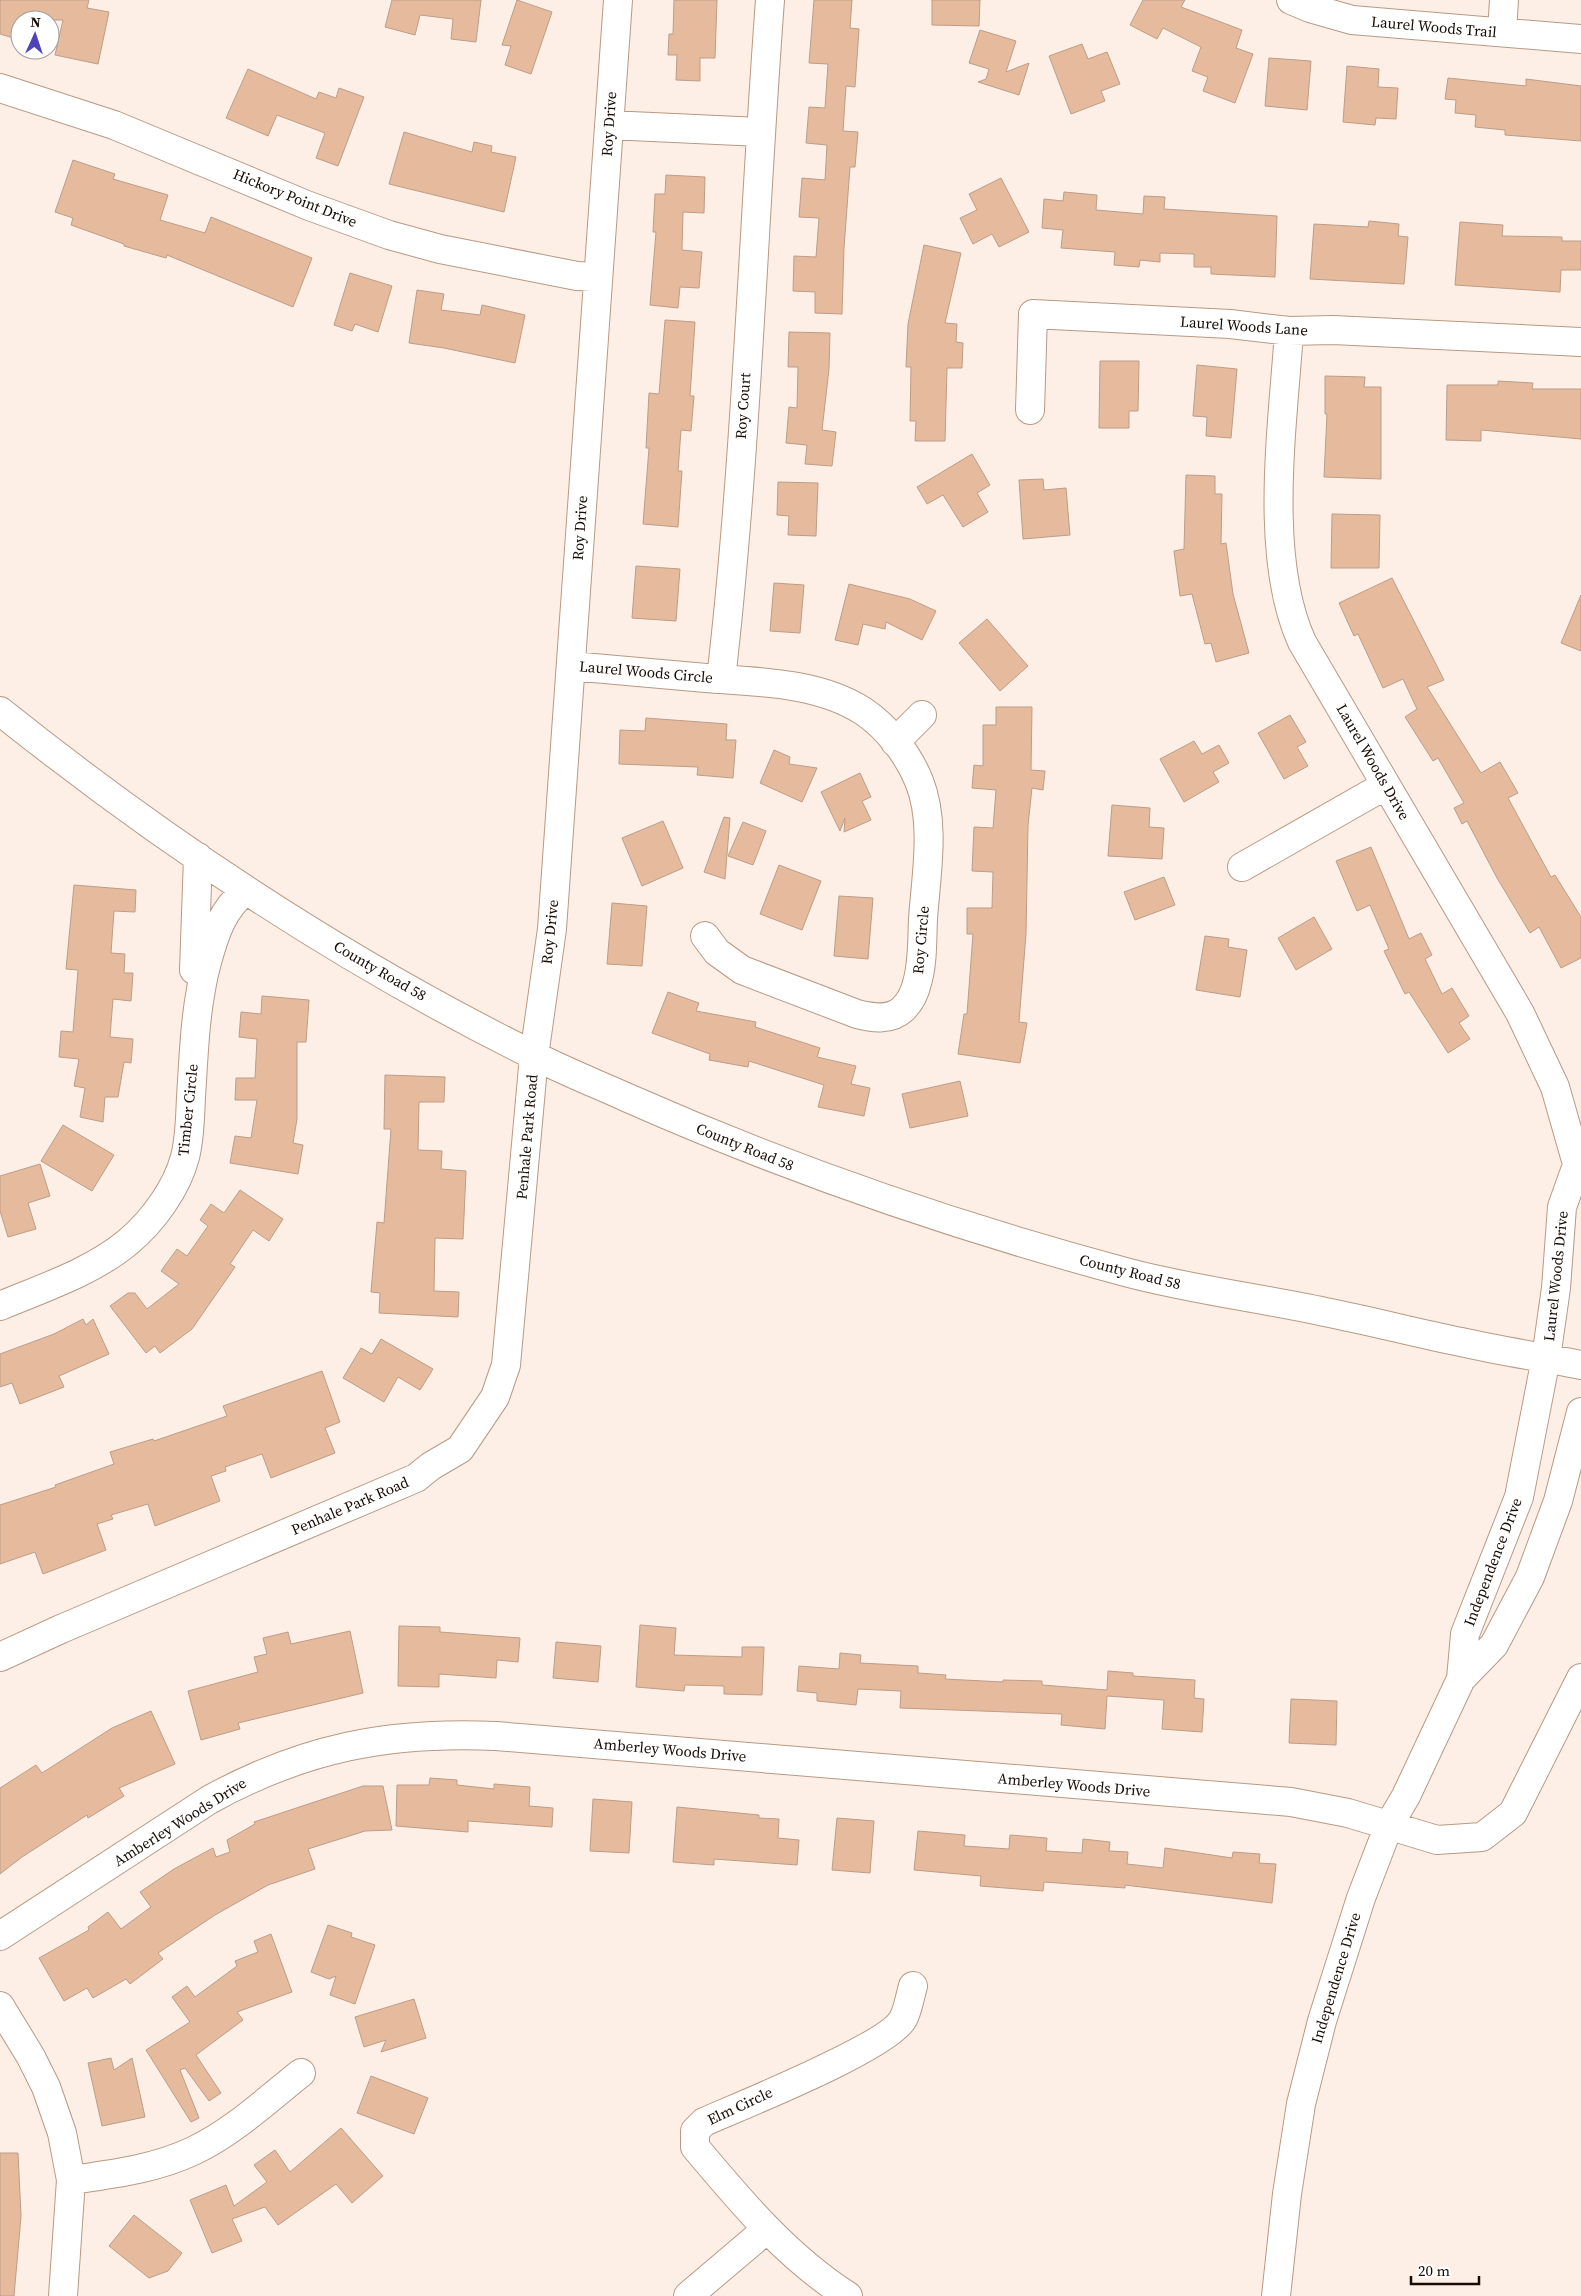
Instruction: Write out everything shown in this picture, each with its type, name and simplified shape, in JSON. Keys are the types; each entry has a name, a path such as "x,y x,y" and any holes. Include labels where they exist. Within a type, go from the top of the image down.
{"street":[{"name":"Roy Drive","path":"534,1056 552,929 618,0"},
{"name":"Roy Court","path":"721,679 727,626 745,384 770,0"},
{"name":"Laurel Woods Trail","path":"1291,0 1310,8 1352,20 1581,39"},
{"path":"1502,32 1504,0"},
{"name":"Hickory Point Drive","path":"0,88 114,125 309,206 389,235 440,249 576,276 598,278"},
{"path":"609,125 760,132"},
{"name":"Laurel Woods Lane","path":"1030,410 1033,314 1230,324 1289,331 1333,330 1581,342"},
{"name":"Laurel Woods Drive","path":"1289,331 1279,529 1286,596 1294,623 1302,642 1520,1013 1555,1087 1579,1172 1562,1207 1556,1288 1546,1358"},
{"name":"Laurel Woods Circle","path":"571,666 721,679"},
{"name":"Roy Circle","path":"705,936 717,952 742,970 871,1018 887,1018 904,1008 914,993 920,968 928,838 926,806 919,781 905,754 864,712 846,701 812,690 721,679"},
{"name":"County Road 58","path":"0,711 40,743 246,890 412,991 534,1056 721,1139 913,1210 1026,1244 1191,1287 1323,1311 1464,1343 1581,1365"},
{"path":"895,742 922,715"},
{"path":"1242,868 1386,785"},
{"name":"Timber Circle","path":"198,857 193,965 198,997"},
{"name":"Timber Circle","path":"0,1306 73,1275 106,1257 128,1242 141,1229 167,1196 185,1158 198,997 213,940 221,918 234,900 246,890"},
{"name":"Penhale Park Road","path":"0,1657 61,1628 416,1478 431,1466 460,1449 495,1397 506,1365 534,1056"},
{"name":"Independence Drive","path":"1462,1679 1465,1634 1519,1497 1546,1358"},
{"name":"Independence Drive","path":"1276,2296 1287,2194 1301,2104 1322,2020 1342,1952 1389,1825 1406,1796 1462,1679 1494,1645 1530,1577 1558,1501 1581,1412"},
{"name":"Amberley Woods Drive","path":"0,1936 209,1800 240,1783 314,1755 353,1745 410,1736 449,1734 496,1736 1291,1802 1348,1813 1437,1840 1482,1838 1513,1813 1581,1678"},
{"name":"Elm Circle","path":"848,2296 800,2261 766,2229 695,2147 696,2131 704,2122 850,2056 888,2034 903,2020 913,1986"},
{"path":"0,2006 31,2057 46,2087 62,2133 71,2180 63,2296"},
{"path":"71,2180 145,2168 193,2151 228,2130 301,2073"},
{"path":"688,2296 766,2229"}],"building":[{"path":"0,0 89,0 87,8 109,12 98,64 60,56 60,33 63,20 60,20 60,10 10,10 10,37 0,34"},
{"path":"392,0 481,0 476,42 451,39 453,19 420,15 415,35 385,27"},
{"path":"517,0 552,12 531,74 505,65 511,46 502,45"},
{"path":"674,0 717,0 715,58 700,58 700,81 676,80 677,55 668,55 669,34 673,34"},
{"path":"814,0 852,0 850,28 859,29 855,87 846,86 843,131 858,132 855,167 850,167 844,248 842,314 815,313 815,292 793,291 794,256 816,257 819,218 799,217 802,178 825,180 827,145 806,143 809,107 825,108 828,64 809,63"},
{"path":"932,0 980,0 979,26 932,25"},
{"path":"1143,0 1185,0 1181,7 1242,30 1236,48 1253,54 1235,103 1203,91 1208,77 1192,71 1201,47 1163,28 1157,39 1130,25"},
{"path":"980,30 1016,41 1006,72 1029,63 1019,95 978,82 986,79 989,69 969,63"},
{"path":"1082,44 1088,59 1107,52 1120,84 1101,91 1105,101 1071,114 1049,56"},
{"path":"1269,58 1311,61 1307,110 1265,106"},
{"path":"1347,66 1379,69 1378,87 1398,88 1396,119 1376,118 1375,125 1343,122"},
{"path":"248,69 316,99 319,92 336,98 339,88 364,97 338,166 316,158 325,133 277,115 268,136 226,118"},
{"path":"1448,78 1526,86 1526,79 1581,86 1581,141 1505,135 1505,130 1475,127 1476,115 1455,113 1456,100 1445,99"},
{"path":"404,132 472,152 474,142 492,146 491,152 516,157 504,212 389,184"},
{"path":"73,160 115,174 113,179 168,195 160,220 205,233 211,217 312,258 293,307 167,255 166,258 124,246 124,244 71,225 73,218 55,212"},
{"path":"666,175 705,177 704,213 683,212 682,250 702,252 699,288 680,287 678,308 650,305 656,232 653,232 655,194 665,194"},
{"path":"1001,178 1029,232 999,247 992,234 973,244 960,218 977,210 969,194"},
{"path":"1064,192 1097,195 1096,210 1143,214 1144,196 1165,197 1164,209 1277,216 1275,277 1211,274 1211,267 1194,267 1194,254 1160,253 1160,262 1140,260 1139,267 1114,265 1115,252 1061,248 1063,230 1042,228 1044,199 1063,201"},
{"path":"1369,221 1399,224 1398,236 1408,237 1404,284 1310,279 1314,224 1368,227"},
{"path":"1460,222 1503,225 1502,236 1562,237 1562,241 1581,241 1581,270 1561,270 1560,292 1455,285"},
{"path":"924,245 961,253 945,323 957,324 956,342 963,343 962,368 947,368 945,441 915,441 916,421 910,421 911,367 906,367 908,324"},
{"path":"350,273 392,286 378,332 355,324 352,331 334,325"},
{"path":"417,290 444,294 441,310 480,315 482,305 525,315 515,363 444,348 409,343"},
{"path":"665,320 695,322 690,396 694,396 691,431 681,430 678,471 682,471 678,527 643,524 649,448 646,448 649,393 659,394"},
{"path":"789,332 830,333 829,369 822,430 836,432 832,466 805,464 807,445 786,443 789,407 797,408 798,367 788,367"},
{"path":"1100,361 1139,361 1138,411 1129,411 1129,428 1099,428"},
{"path":"1197,365 1237,369 1231,438 1206,436 1207,417 1193,416"},
{"path":"1325,376 1365,377 1364,387 1381,387 1381,479 1324,477 1327,414 1325,414"},
{"path":"1498,381 1533,383 1532,389 1581,389 1581,439 1481,430 1481,441 1446,440 1447,385 1498,385"},
{"path":"972,454 990,485 977,493 988,512 963,527 943,495 927,504 917,487"},
{"path":"1186,475 1215,476 1215,494 1222,494 1221,544 1226,543 1233,594 1249,653 1216,662 1211,643 1205,644 1192,594 1180,596 1174,551 1184,549"},
{"path":"1043,479 1044,490 1066,488 1070,535 1023,539 1019,480"},
{"path":"778,482 818,483 816,536 788,535 789,516 777,515"},
{"path":"1332,514 1380,515 1379,568 1331,568"},
{"path":"636,566 680,569 676,621 632,618"},
{"path":"1392,578 1444,680 1427,687 1481,773 1500,762 1518,793 1508,798 1551,877 1555,875 1581,917 1581,958 1561,968 1539,927 1530,933 1497,878 1467,821 1462,824 1454,808 1464,803 1438,758 1433,761 1405,717 1417,709 1403,679 1383,688 1358,634 1354,636 1339,603"},
{"path":"774,583 804,585 800,633 770,631"},
{"path":"849,584 910,599 936,611 922,640 886,622 885,629 863,624 858,645 835,640"},
{"path":"1581,595 1581,651 1561,643"},
{"path":"987,619 1028,666 1000,691 959,643"},
{"path":"996,707 1032,707 1031,770 1045,771 1043,790 1032,788 1028,825 1026,934 1019,1022 1027,1023 1020,1063 958,1054 964,1014 967,1014 973,934 967,934 967,908 992,908 993,872 972,871 974,827 993,828 996,790 972,788 974,765 983,766 983,725 996,725"},
{"path":"1290,715 1306,742 1297,747 1308,766 1284,779 1258,733"},
{"path":"646,718 727,724 726,740 736,740 733,778 697,775 698,767 619,764 620,730 645,731"},
{"path":"1194,741 1202,754 1219,745 1229,763 1213,772 1219,782 1184,802 1160,759"},
{"path":"774,750 790,757 789,764 817,768 802,802 760,783"},
{"path":"860,773 871,797 862,801 871,820 844,832 845,818 840,831 821,792"},
{"path":"1112,805 1150,808 1149,827 1164,828 1162,859 1108,856"},
{"path":"724,817 730,818 725,879 704,872"},
{"path":"663,821 683,868 642,886 622,838"},
{"path":"743,822 766,831 753,865 728,856"},
{"path":"1371,847 1409,939 1421,933 1432,955 1425,959 1442,994 1452,988 1469,1016 1459,1023 1470,1039 1448,1053 1409,992 1405,994 1384,951 1389,949 1370,905 1357,911 1336,861"},
{"path":"779,865 821,881 802,930 760,914"},
{"path":"1164,877 1175,905 1135,920 1124,892"},
{"path":"74,885 136,890 135,912 114,911 111,953 125,954 124,973 133,973 131,1001 113,999 110,1037 133,1039 131,1063 124,1062 118,1097 105,1097 103,1122 80,1117 85,1088 74,1086 79,1059 59,1057 61,1031 73,1032 78,970 66,969"},
{"path":"839,896 873,898 868,959 834,956"},
{"path":"612,903 647,906 642,966 607,964"},
{"path":"1314,917 1332,949 1296,970 1278,938"},
{"path":"1205,936 1229,939 1228,947 1247,950 1240,997 1196,990"},
{"path":"668,992 699,1003 696,1011 756,1022 755,1027 820,1048 817,1057 856,1066 851,1084 870,1088 864,1116 818,1107 824,1085 749,1061 748,1067 709,1060 710,1054 652,1033"},
{"path":"262,996 309,1000 306,1042 297,1042 297,1119 293,1143 303,1145 298,1174 230,1163 235,1136 251,1138 257,1100 235,1100 236,1078 255,1078 257,1039 239,1037 241,1012 261,1014"},
{"path":"385,1075 445,1077 444,1102 419,1102 418,1150 442,1151 441,1169 466,1171 463,1239 435,1238 434,1291 459,1292 458,1317 379,1313 380,1293 371,1292 377,1222 384,1223 391,1129 384,1129"},
{"path":"960,1081 968,1116 910,1128 902,1094"},
{"path":"63,1125 114,1155 92,1191 41,1161"},
{"path":"40,1164 50,1196 28,1203 36,1229 8,1237 0,1211 0,1176"},
{"path":"240,1190 283,1219 269,1241 253,1230 230,1264 235,1267 192,1329 160,1353 155,1346 146,1353 110,1306 128,1293 135,1293 147,1309 179,1284 161,1271 177,1249 187,1256 208,1226 200,1220 211,1204 224,1213"},
{"path":"83,1319 86,1325 93,1319 109,1354 59,1376 64,1387 20,1404 12,1383 0,1387 0,1354 54,1334"},
{"path":"381,1339 433,1369 420,1390 398,1377 384,1402 343,1378 361,1348 372,1354"},
{"path":"322,1371 340,1422 325,1428 335,1453 271,1478 262,1454 225,1467 226,1471 211,1476 220,1501 155,1526 148,1504 111,1515 113,1519 97,1524 106,1550 43,1574 35,1552 0,1564 0,1505 56,1487 55,1485 114,1464 110,1452 153,1439 154,1441 227,1416 223,1406"},
{"path":"640,1625 676,1628 674,1655 742,1657 742,1647 764,1647 762,1695 724,1694 724,1686 685,1685 684,1691 636,1687"},
{"path":"399,1626 440,1627 440,1632 520,1638 518,1662 497,1660 496,1678 439,1674 439,1687 398,1686"},
{"path":"350,1631 363,1693 238,1723 240,1729 201,1740 188,1691 258,1672 254,1657 267,1654 263,1638 288,1632 291,1644"},
{"path":"556,1642 601,1646 598,1682 553,1678"},
{"path":"840,1653 861,1655 860,1663 918,1666 918,1673 946,1675 945,1679 1003,1682 1003,1680 1042,1681 1042,1685 1107,1690 1108,1671 1133,1673 1133,1676 1195,1680 1194,1698 1204,1699 1202,1732 1162,1729 1164,1700 1107,1696 1105,1729 1061,1725 1062,1714 900,1708 901,1691 858,1689 856,1705 817,1701 817,1693 797,1691 799,1666 839,1669"},
{"path":"1291,1699 1337,1701 1336,1745 1289,1743"},
{"path":"151,1711 175,1764 119,1788 124,1796 88,1818 87,1815 22,1857 0,1874 0,1788 36,1765 42,1773 112,1728"},
{"path":"430,1778 457,1780 457,1785 494,1789 494,1784 530,1787 529,1806 553,1808 552,1827 468,1821 468,1832 396,1826 397,1785 429,1785"},
{"path":"363,1786 383,1786 392,1830 365,1831 308,1849 315,1869 268,1885 215,1915 158,1953 163,1959 130,1984 126,1979 93,1998 87,1988 64,2001 39,1958 89,1930 88,1927 108,1912 121,1929 151,1907 140,1892 174,1869 213,1848 216,1857 230,1852 227,1840 255,1824 254,1822"},
{"path":"593,1799 632,1802 629,1853 590,1851"},
{"path":"677,1807 759,1815 759,1818 779,1819 778,1838 799,1840 797,1865 714,1859 714,1865 673,1862"},
{"path":"837,1818 874,1821 870,1873 832,1870"},
{"path":"918,1831 965,1835 964,1846 1009,1849 1010,1835 1047,1838 1046,1851 1082,1853 1083,1839 1110,1842 1109,1851 1128,1852 1127,1864 1163,1868 1165,1848 1232,1858 1233,1852 1260,1854 1259,1863 1276,1864 1272,1903 1125,1885 1125,1888 1044,1882 1043,1891 980,1886 981,1876 914,1870"},
{"path":"328,1925 352,1933 351,1937 375,1945 355,2004 330,1995 336,1976 329,1979 311,1972"},
{"path":"271,1934 292,1992 237,2012 243,2020 196,2055 221,2093 209,2101 185,2068 180,2070 199,2118 191,2122 146,2050 190,2022 172,1997 187,1986 195,1997 237,1966 235,1961 258,1952 254,1941"},
{"path":"414,1999 426,2038 381,2052 386,2040 364,2047 355,2017"},
{"path":"111,2058 114,2070 132,2058 145,2117 102,2126 88,2063"},
{"path":"371,2076 428,2098 414,2134 357,2113"},
{"path":"341,2128 383,2176 352,2203 336,2184 278,2225 265,2207 232,2219 242,2241 212,2253 190,2200 226,2185 234,2206 267,2182 254,2165 275,2150 290,2172"},
{"path":"0,2153 18,2153 21,2216 14,2296 0,2296"},
{"path":"134,2215 182,2253 168,2271 149,2278 109,2246"}]}
